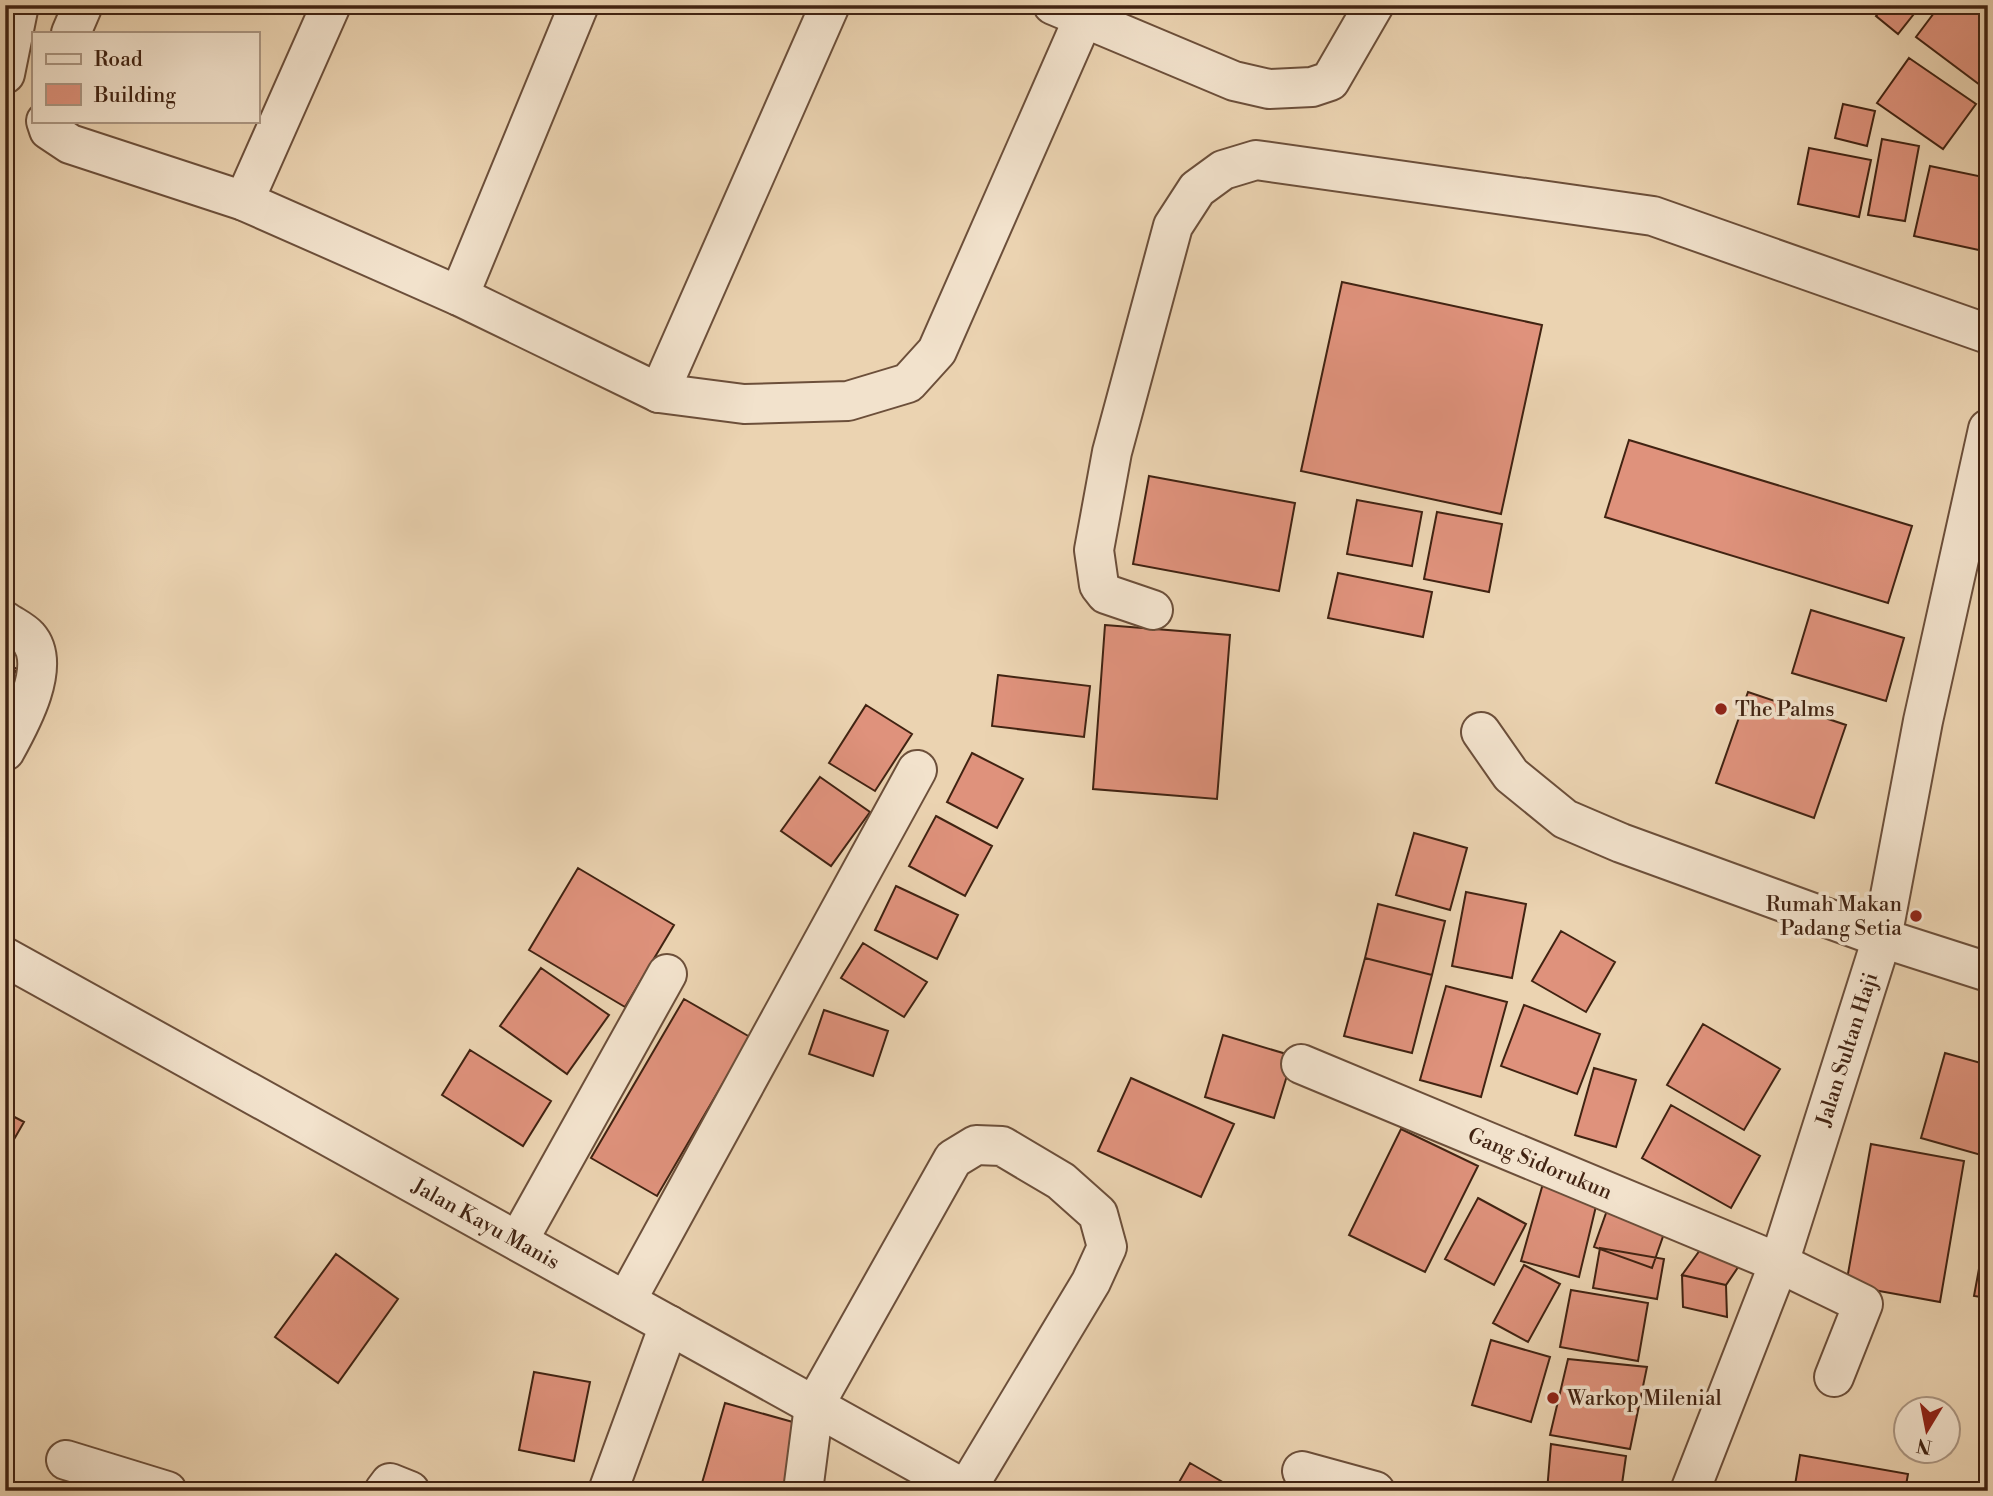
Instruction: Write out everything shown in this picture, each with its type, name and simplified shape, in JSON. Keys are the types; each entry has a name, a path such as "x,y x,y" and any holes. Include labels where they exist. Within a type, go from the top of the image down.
{"street":[{"path":"5,74 19,5"},
{"path":"71,32 83,5"},
{"path":"244,201 331,5"},
{"path":"459,296 579,5"},
{"path":"659,393 830,5"},
{"path":"46,122 49,130 70,144 244,201 459,296 659,393 744,404 848,401 908,383 937,351 1068,12 1234,81 1269,89 1312,87 1330,81 1374,5"},
{"path":"1153,610 1106,594 1099,585 1094,550 1112,452 1173,226 1197,189 1223,170 1256,160 1653,216 1988,334"},
{"name":"Jalan Sultan Haji","path":"1689,1491 1779,1263 1882,938 1923,720 1988,429"},
{"path":"5,621 29,638 37,662 36,680 5,751"},
{"path":"1481,732 1511,775 1565,819 1621,843 1882,938 1988,972"},
{"path":"626,1301 917,770"},
{"name":"Jalan Kayu Manis","path":"5,957 967,1490"},
{"path":"517,1241 667,974"},
{"name":"Gang Sidorukun","path":"1301,1064 1779,1263 1863,1304 1834,1377"},
{"path":"803,1491 814,1406 953,1158 976,1145 1002,1146 1061,1181 1098,1214 1107,1247 1091,1282 967,1490"},
{"path":"608,1491 668,1325"},
{"path":"66,1460 167,1491"},
{"path":"1302,1471 1375,1491"},
{"path":"384,1491 390,1483 410,1491"}],"building":[{"path":"1885,5 1921,5 1898,34 1876,16"},
{"path":"1940,5 1988,5 1988,91 1916,37"},
{"path":"1909,58 1976,104 1943,149 1877,103"},
{"path":"1843,104 1875,111 1867,146 1835,138"},
{"path":"1882,139 1919,146 1905,221 1868,215"},
{"path":"1809,148 1871,160 1859,217 1798,204"},
{"path":"1930,166 1988,178 1988,252 1914,236"},
{"path":"1342,282 1542,325 1501,514 1301,471"},
{"path":"1629,440 1912,526 1888,603 1605,517"},
{"path":"1149,476 1295,503 1279,591 1133,564"},
{"path":"1357,500 1422,512 1412,566 1347,554"},
{"path":"1437,512 1502,524 1489,592 1424,579"},
{"path":"1338,573 1432,592 1423,637 1328,618"},
{"path":"1811,610 1904,638 1886,701 1792,673"},
{"path":"1105,625 1230,635 1217,799 1093,789"},
{"path":"5,662 17,669 5,689"},
{"path":"998,675 1090,686 1084,737 992,726"},
{"path":"1748,692 1846,725 1814,818 1716,783"},
{"path":"866,705 912,734 875,791 829,763"},
{"path":"972,753 1023,779 997,828 947,802"},
{"path":"820,777 870,812 831,866 781,831"},
{"path":"936,816 992,846 965,896 909,866"},
{"path":"1414,833 1467,848 1450,910 1396,895"},
{"path":"578,868 674,925 625,1007 529,950"},
{"path":"896,886 958,915 937,959 875,930"},
{"path":"1466,892 1526,904 1512,978 1452,966"},
{"path":"1378,904 1445,921 1432,975 1365,958"},
{"path":"1561,931 1615,962 1586,1012 1532,981"},
{"path":"863,943 927,982 904,1017 841,978"},
{"path":"1365,958 1432,975 1412,1053 1344,1036"},
{"path":"541,968 609,1015 567,1074 500,1026"},
{"path":"1446,986 1507,1002 1481,1097 1420,1080"},
{"path":"684,999 750,1037 657,1196 591,1158"},
{"path":"1524,1005 1600,1034 1577,1094 1501,1066"},
{"path":"824,1010 888,1031 873,1076 809,1054"},
{"path":"1703,1024 1780,1069 1744,1130 1667,1085"},
{"path":"1223,1035 1293,1056 1274,1118 1205,1097"},
{"path":"470,1050 551,1101 523,1146 442,1095"},
{"path":"1945,1053 1988,1065 1988,1157 1921,1138"},
{"path":"1594,1068 1636,1080 1616,1147 1575,1135"},
{"path":"1131,1078 1234,1124 1201,1197 1098,1151"},
{"path":"1671,1105 1760,1156 1731,1208 1642,1158"},
{"path":"5,1112 24,1122 5,1155"},
{"path":"1401,1129 1478,1166 1425,1272 1349,1235"},
{"path":"1871,1144 1964,1161 1940,1302 1846,1285"},
{"path":"1546,1173 1597,1202 1579,1277 1521,1261"},
{"path":"1478,1198 1526,1224 1494,1285 1445,1259"},
{"path":"1610,1202 1668,1222 1652,1268 1594,1247"},
{"path":"1988,1218 1988,1248 1983,1247"},
{"path":"1983,1247 1988,1248 1988,1298 1974,1296"},
{"path":"1600,1248 1664,1259 1657,1299 1593,1288"},
{"path":"1700,1250 1743,1260 1726,1285 1682,1275"},
{"path":"336,1254 398,1299 338,1383 275,1337"},
{"path":"1524,1265 1560,1284 1528,1342 1493,1323"},
{"path":"1682,1275 1726,1285 1727,1317 1683,1307"},
{"path":"1571,1290 1648,1303 1638,1361 1560,1347"},
{"path":"1491,1340 1550,1357 1531,1422 1472,1405"},
{"path":"1568,1359 1647,1367 1630,1449 1550,1435"},
{"path":"534,1372 590,1382 574,1461 519,1450"},
{"path":"725,1403 800,1424 791,1491 700,1490"},
{"path":"1551,1444 1626,1456 1621,1491 1547,1491"},
{"path":"1800,1455 1908,1474 1905,1491 1794,1491"},
{"path":"1190,1463 1238,1491 1174,1491"}],"place":[{"name":"The Palms","path":"1721,709"},
{"name":"Rumah Makan Padang Setia","path":"1916,916"},
{"name":"Warkop Milenial","path":"1553,1398"}]}
